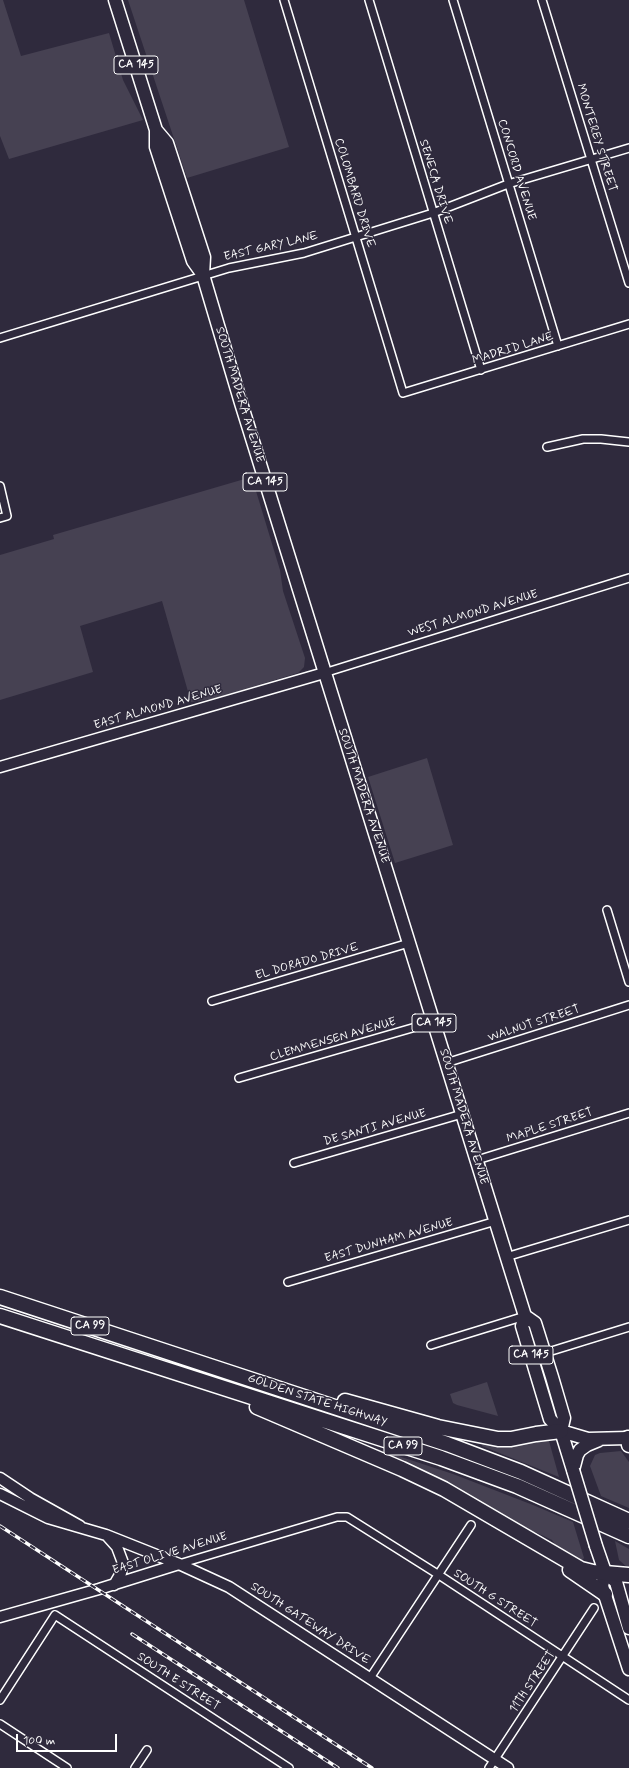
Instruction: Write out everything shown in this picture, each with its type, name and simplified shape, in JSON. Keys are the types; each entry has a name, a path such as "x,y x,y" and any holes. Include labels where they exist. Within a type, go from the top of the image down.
{"highway":[{"name":"GOLDEN STATE HIGHWAY","path":"0,1297 454,1447 521,1472 629,1521"},
{"name":"GOLDEN STATE HIGHWAY","path":"0,1316 441,1458 517,1486 629,1536"},
{"path":"179,1355 438,1427 477,1436 511,1439 536,1434 561,1432"},
{"path":"172,1371 437,1486 544,1549 551,1550 581,1569 629,1575"},
{"path":"544,1549 547,1555 604,1594"}],"main road":[{"name":"SOUTH MADERA AVENUE","path":"115,0 156,130 156,147 192,261 203,275 324,673 496,1221 525,1316 522,1326 550,1419 561,1432 605,1572 616,1582 629,1628"},
{"name":"EAST ALMOND AVENUE","path":"0,767 324,673"},
{"name":"SOUTH MADERA AVENUE","path":"525,1316 535,1322 545,1353 564,1418 561,1432"},
{"path":"561,1432 574,1436 600,1440 629,1440"},
{"path":"573,1470 580,1450 587,1445 600,1440"},
{"name":"SOUTH GATEWAY DRIVE","path":"0,1478 30,1498 72,1519 84,1528"},
{"name":"SOUTH GATEWAY DRIVE","path":"0,1494 48,1518 106,1535 179,1564 229,1587 508,1768"},
{"path":"106,1535 117,1547 122,1563 121,1573 114,1585"},
{"name":"EAST OLIVE AVENUE","path":"0,1618 114,1585 179,1564"},
{"name":"SOUTH MADERA AVENUE","path":"605,1572 602,1586 629,1669"}],"street":[{"name":"COLOMBARD DRIVE","path":"284,0 403,393"},
{"name":"SENECA DRIVE","path":"369,0 481,370"},
{"name":"CONCORD AVENUE","path":"453,0 558,346"},
{"name":"MONTEREY STREET","path":"542,0 629,283"},
{"name":"EAST GARY LANE","path":"0,338 203,275 246,263 304,253 433,213 508,184 591,158 629,148"},
{"name":"MADRID LANE","path":"403,393 629,324"},
{"path":"547,447 583,439 629,442"},
{"path":"0,486 4,517"},
{"name":"WEST ALMOND AVENUE","path":"324,673 629,578"},
{"path":"607,910 629,982"},
{"name":"EL DORADO DRIVE","path":"212,1001 409,943"},
{"name":"WALNUT STREET","path":"446,1063 629,1005"},
{"name":"CLEMMENSEN AVENUE","path":"239,1078 433,1022"},
{"name":"MAPLE STREET","path":"477,1160 629,1113"},
{"name":"DE SANTI AVENUE","path":"294,1164 462,1114"},
{"path":"506,1257 629,1220"},
{"name":"EAST DUNHAM AVENUE","path":"288,1282 496,1221"},
{"path":"431,1345 525,1316"},
{"path":"545,1353 629,1327"},
{"name":"EAST OLIVE AVENUE","path":"179,1564 337,1517 347,1517"},
{"name":"SOUTH G STREET","path":"347,1517 439,1575 629,1700"},
{"path":"370,1678 471,1525"},
{"path":"0,1700 55,1615 52,1603"},
{"name":"11TH STREET","path":"489,1768 594,1608"},
{"name":"SOUTH E STREET","path":"55,1615 289,1768"},
{"path":"0,1724 67,1768"},
{"path":"135,1768 146,1750"}],"shaded area":[{"path":"0,0 3,0 21,56 109,33 123,80 143,120 9,159 0,136"},
{"path":"128,0 244,0 289,147 187,178"},
{"path":"248,478 256,491 280,570 283,591 305,658 304,667 298,673 212,699 191,702 162,601 80,626 93,672 0,700 0,555 54,539 53,535"},
{"path":"427,758 453,845 395,863 368,777"},
{"path":"487,1382 498,1416 453,1403 450,1394"},
{"path":"543,1437 549,1441 559,1477 482,1446 484,1441"},
{"path":"374,1448 453,1474 573,1522 584,1558 581,1562 556,1546 552,1540 535,1532 527,1533 373,1452"},
{"path":"621,1451 629,1462 629,1508 601,1496 590,1466 595,1455 600,1453"},
{"path":"615,1541 629,1549 629,1569 619,1560"}],"railway":[{"path":"0,1526 372,1768"},
{"path":"132,1634 338,1768"}]}
